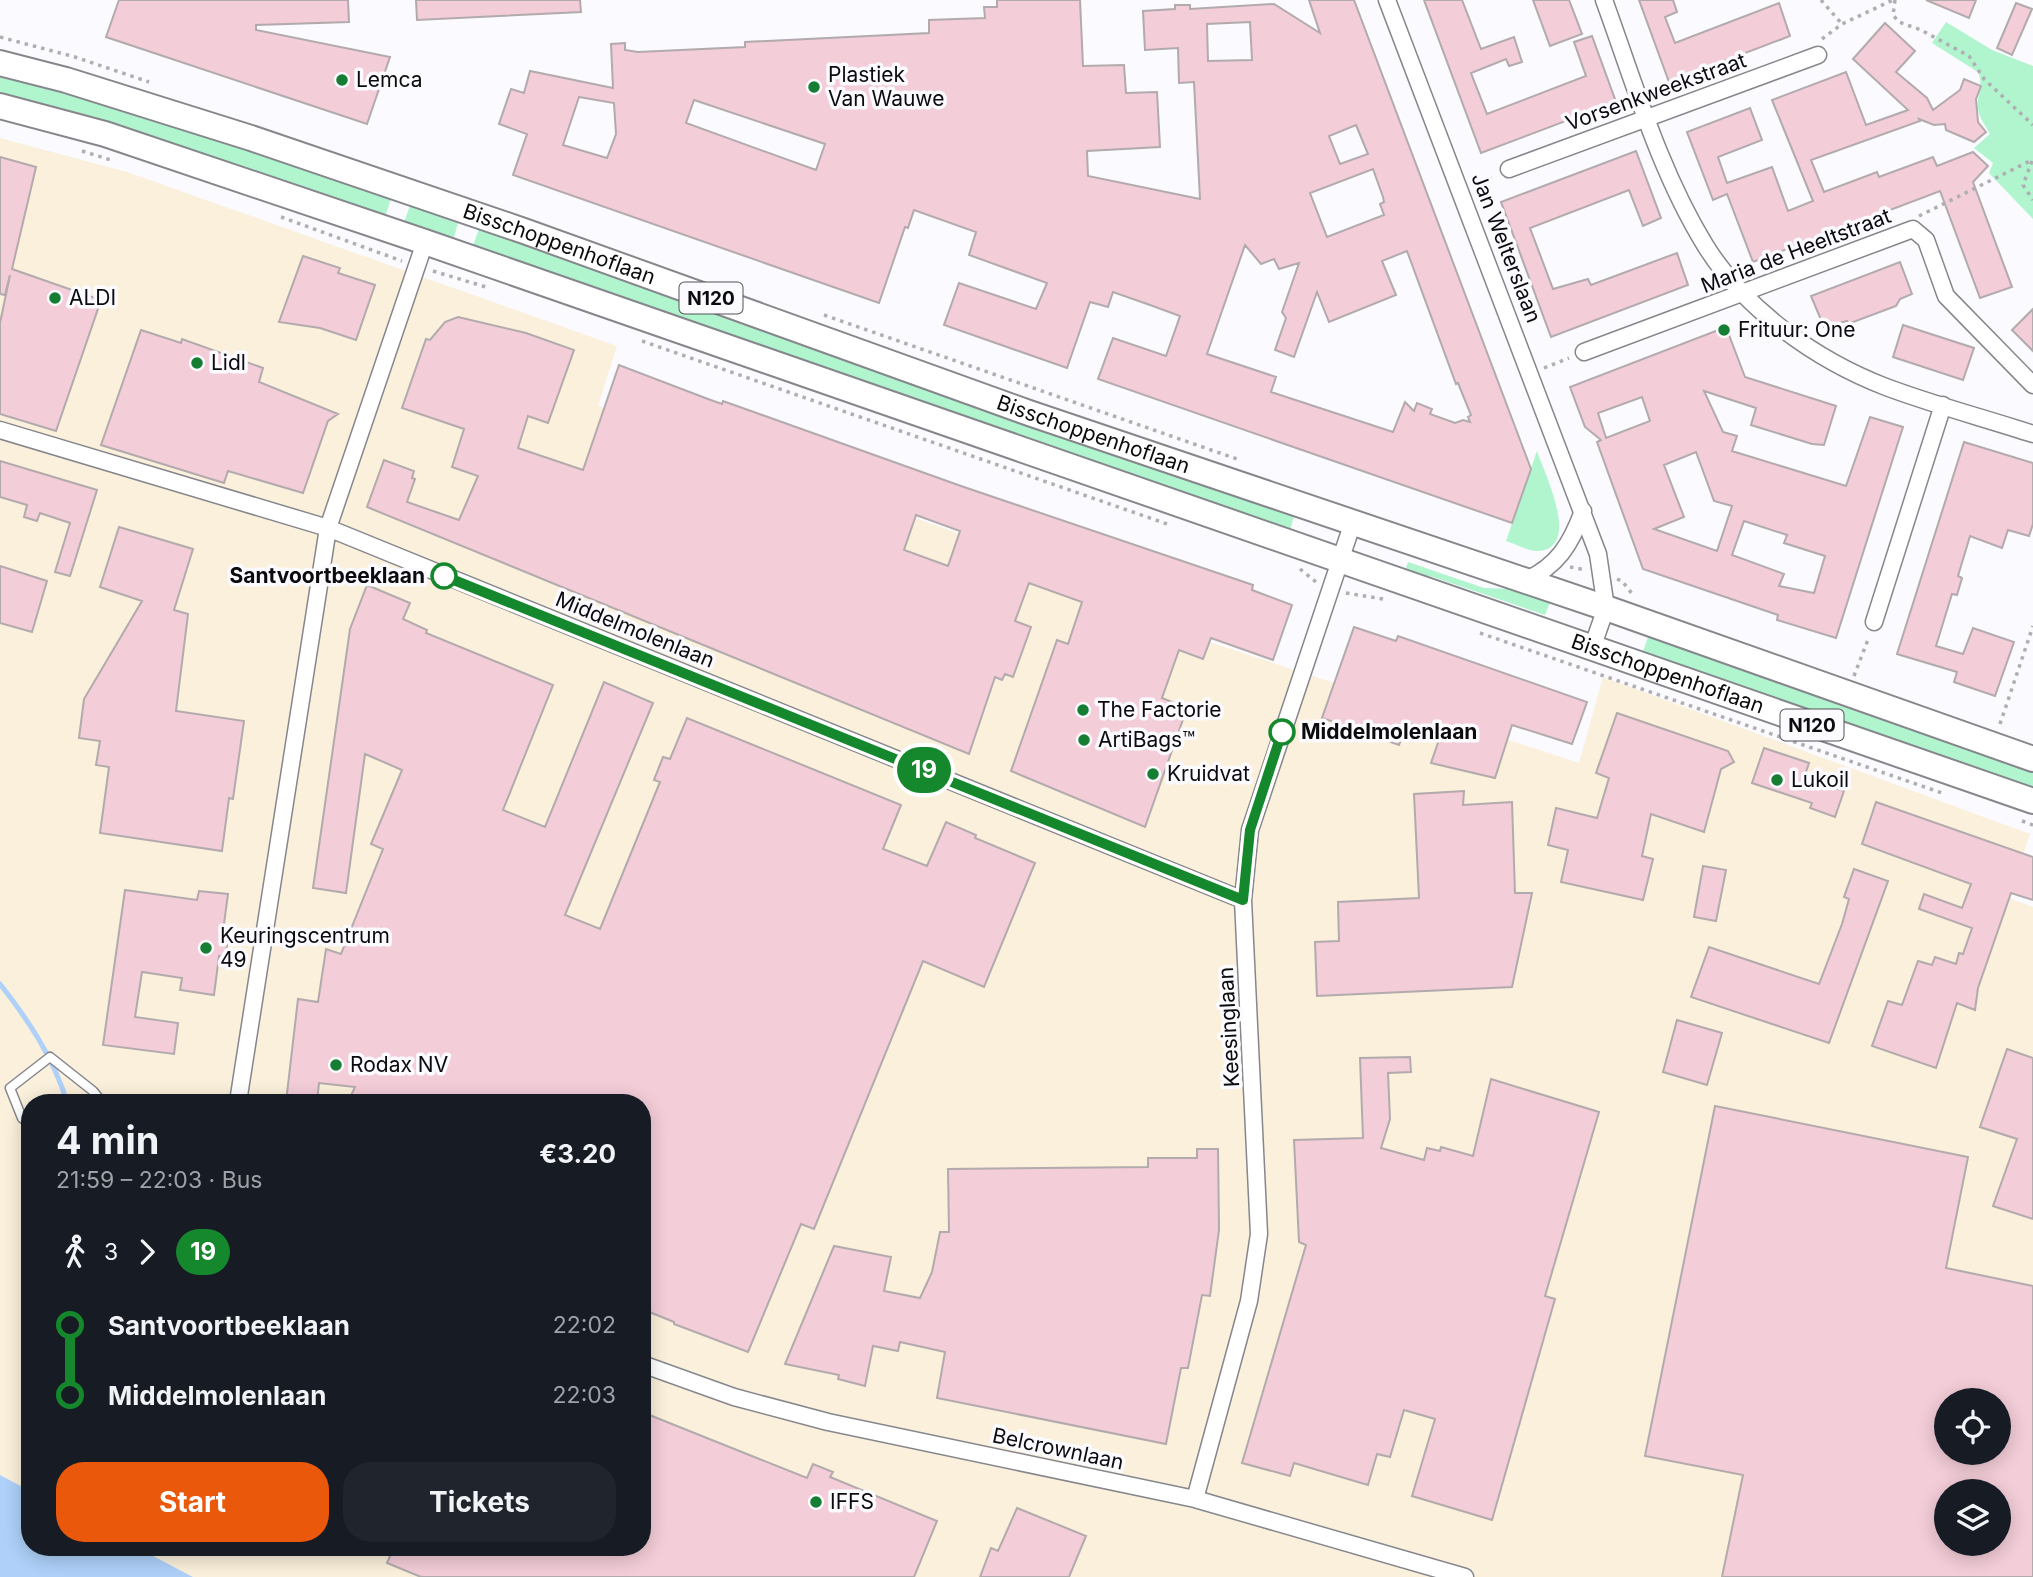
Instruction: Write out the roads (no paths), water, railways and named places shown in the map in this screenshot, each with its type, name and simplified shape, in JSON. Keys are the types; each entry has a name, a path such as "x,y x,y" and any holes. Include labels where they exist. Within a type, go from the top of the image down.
{"main road":[{"name":"Bisschoppenhoflaan","path":"0,63 66,80 251,138 524,231 1029,413 1606,608 2033,759"},
{"name":"Bisschoppenhoflaan","path":"0,106 105,134 425,242 1342,561 1592,648 2026,811"}],"street":[{"name":"Jan Welterslaan","path":"1387,0 1532,373 1598,554 1606,608 1592,648"},
{"path":"1604,0 1685,209 1707,248 1744,293 1777,324 1815,351 1886,387 2033,434"},
{"name":"Vorsenkweekstraat","path":"1509,169 1818,55"},
{"name":"Maria de Heeltstraat","path":"1584,352 1913,229 1926,240 1946,296 2033,385"},
{"path":"239,1094 328,528 425,242"},
{"path":"1874,622 1943,405"},
{"name":"Middelmolenlaan","path":"0,430 328,528 1243,900"},
{"path":"1524,581 1559,558 1571,543 1583,511"},
{"path":"1342,561 1353,522"},
{"name":"Keesinglaan","path":"1195,1499 1249,1301 1259,1234 1243,900 1250,830 1342,561"},
{"name":"Belcrownlaan","path":"651,1367 734,1397 828,1422 1195,1499 1465,1577"}],"lane":[{"path":"21,1116 10,1088 50,1057 95,1094"}],"water":[{"path":"0,1475 21,1486 21,1556 153,1556 193,1577 0,1577"}],"waterway":[{"path":"0,984 39,1040 64,1094"}],"place":[{"name":"Lemca","path":"342,80"},
{"name":"Plastiek Van Wauwe","path":"814,87"},
{"name":"ALDI","path":"55,298"},
{"name":"Frituur: One","path":"1724,330"},
{"name":"Lidl","path":"197,363"},
{"name":"Santvoortbeeklaan","path":"444,576"},
{"name":"The Factorie","path":"1083,710"},
{"name":"Middelmolenlaan","path":"1282,732"},
{"name":"ArtiBags™","path":"1084,740"},
{"name":"Kruidvat","path":"1153,774"},
{"name":"Lukoil","path":"1777,780"},
{"name":"Keuringscentrum 49","path":"206,948"},
{"name":"Rodax NV","path":"336,1065"},
{"name":"IFFS","path":"816,1502"}]}
